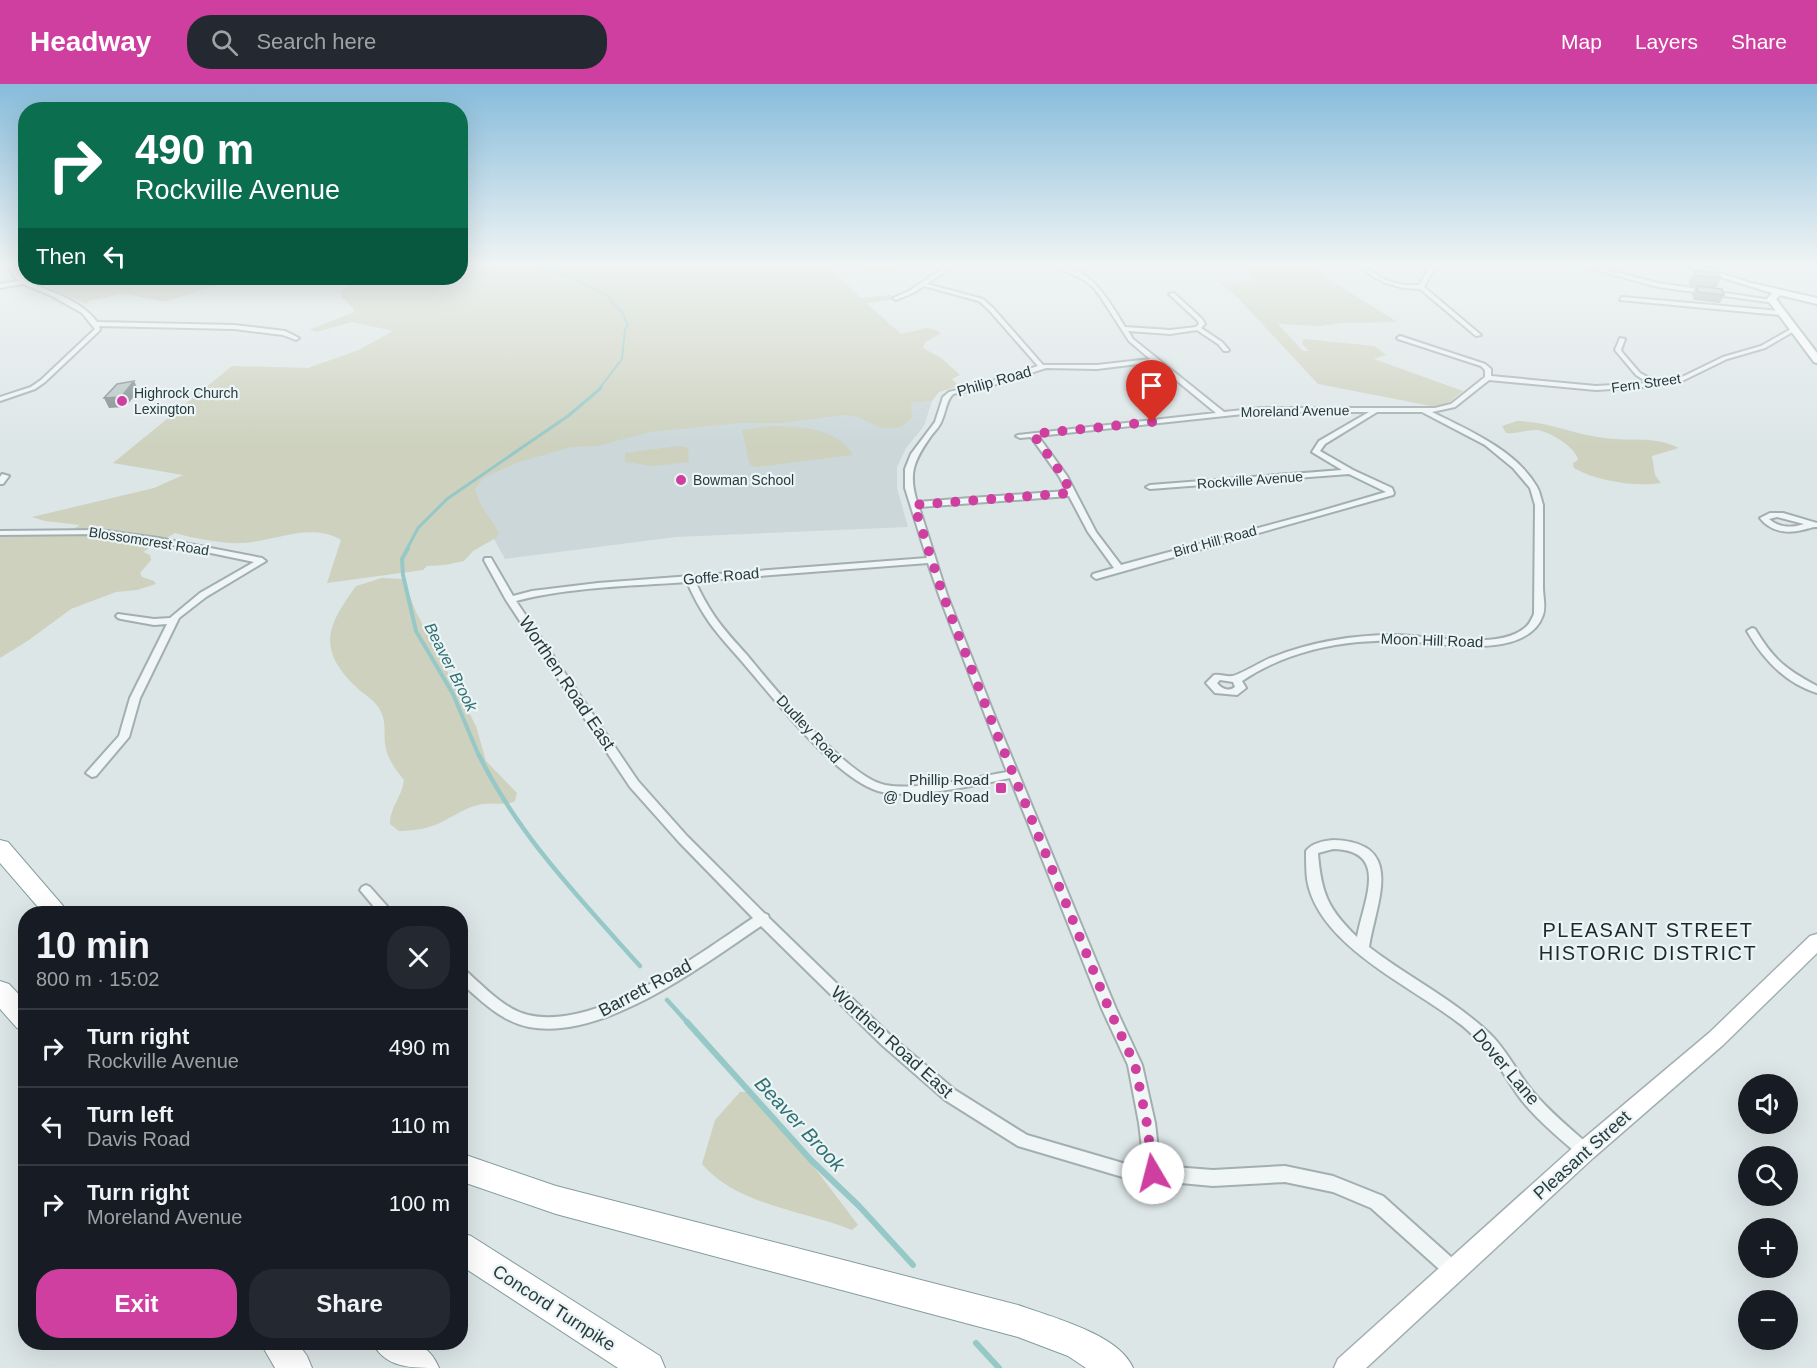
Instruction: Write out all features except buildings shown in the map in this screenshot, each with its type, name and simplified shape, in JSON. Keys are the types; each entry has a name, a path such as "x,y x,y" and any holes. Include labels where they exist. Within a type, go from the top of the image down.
{"highway":[{"path":"0,848 51,906"},
{"path":"0,991 18,1011"},
{"path":"468,1170 549,1198 1018,1321 1078,1343 1115,1367"},
{"name":"Concord Turnpike","path":"468,1251 569,1319 648,1368"},
{"path":"282,1350 295,1368"},
{"path":"398,1350 422,1368"}],"main road":[{"path":"1789,325 1817,360"}],"street":[{"path":"0,399 33,388 43,381 92,337 98,329 96,325"},
{"path":"131,325 249,328 288,332 296,338"},
{"path":"1005,325 1042,367"},
{"path":"1121,325 1131,340 1153,360 1222,414"},
{"path":"1123,329 1170,332 1198,328 1201,325"},
{"path":"1466,325 1478,335"},
{"path":"1198,328 1226,350"},
{"name":"Fern Street","path":"1488,378 1596,388 1657,384 1682,379 1725,358 1763,346 1793,330"},
{"path":"1400,338 1484,365 1490,372 1488,378"},
{"path":"1622,339 1618,350 1620,353 1638,374 1657,384"},
{"name":"Philip Road","path":"1153,360 1097,367 1042,367 988,385 951,393 946,397 938,422 915,454 909,469 909,488 931,561 1109,1009 1135,1065 1147,1124 1153,1173"},
{"name":"Moreland Avenue","path":"1020,436 1277,409 1423,410 1453,406 1488,378"},
{"name":"Moon Hill Road","path":"1236,680 1262,665 1333,643 1386,638 1484,643 1518,636 1532,627 1539,614 1539,509 1534,488 1516,466 1488,443 1423,410"},
{"path":"1350,472 1322,457 1316,452 1317,448 1348,426 1377,411"},
{"path":"1033,434 1063,476 1092,532 1119,568"},
{"name":"Rockville Avenue","path":"1150,487 1350,472"},
{"name":"Bird Hill Road","path":"1096,576 1185,548 1390,494 1389,490 1350,472"},
{"path":"914,505 1071,493"},
{"path":"1785,516 1814,525 1794,530 1772,526 1764,518 1785,516"},
{"name":"Blossomcrest Road","path":"0,533 99,532 158,540 262,561 203,595 184,608 172,621"},
{"name":"Worthen Road East","path":"488,560 634,784 683,839 886,1041 950,1095 1023,1141 1126,1171 1213,1178 1285,1174 1333,1184 1377,1202 1454,1271"},
{"name":"Goffe Road","path":"512,600 559,590 931,561"},
{"name":"Dudley Road","path":"690,579 698,598 713,621 831,755 862,780 881,788 912,788 1014,774"},
{"path":"92,773 124,737 144,677 172,621 154,622 121,616"},
{"path":"1752,631 1769,660 1794,678 1817,690"},
{"name":"Dover Lane","path":"1362,949 1378,880 1372,860 1358,849 1342,845 1321,845 1312,851 1310,868 1314,887 1326,911 1344,933 1362,949 1461,1016 1488,1042 1529,1097 1585,1151"},
{"path":"366,890 381,906"},
{"name":"Barrett Road","path":"468,981 502,1009 525,1021 544,1025 573,1023 607,1012 677,974 763,918"},
{"name":"Pleasant Street","path":"1347,1368 1585,1151 1716,1039 1817,941"}],"shaded area":[{"name":"Bowman School","path":"932,401 924,426 906,448 897,467 897,488 908,527 676,537 505,559 475,505 455,447"}],"green space":[{"path":"322,325 342,325 317,332 309,330"},
{"path":"365,325 891,325 901,334 927,328 939,331 940,334 925,342 923,348 941,358 960,375 952,379 959,386 939,392 932,401 911,403 912,418 901,427 881,428 858,417 844,415 781,423 739,423 650,432 597,446 571,447 519,462 483,478 475,489 482,506 499,533 496,538 473,551 464,561 427,566 423,570 327,583 341,540 330,535 293,534 256,542 236,543 210,541 175,533 143,552 150,555 151,560 140,573 142,577 156,584 137,590 116,592 71,609 0,658 0,537 64,534 80,525 45,521 32,517 154,488 183,475 113,463 232,366 308,368 359,350 393,331"},
{"path":"1263,325 1279,325 1303,351 1309,351 1302,344 1304,339 1375,346 1386,355 1374,359 1463,391 1448,403 1436,407 1318,384"},
{"path":"1517,421 1539,423 1594,436 1660,442 1679,448 1652,456 1655,475 1661,483 1616,482 1583,473 1574,468 1573,463 1578,460 1576,455 1561,440 1548,433 1536,430 1506,433 1502,426"},
{"path":"767,426 803,428 826,433 846,445 853,455 757,467 750,465 742,430"},
{"path":"679,446 688,448 689,462 654,466 625,462 625,453"},
{"path":"382,578 403,579 416,612 476,726 486,761 517,793 515,801 476,805 430,827 409,831 399,831 390,824 404,780 388,754 385,744 384,720 379,708 343,672 335,660 330,636 339,613 356,586"},
{"path":"740,1092 752,1092 805,1155 858,1225 852,1230 752,1198 717,1178 702,1164 715,1120"}],"waterway":[{"name":"Beaver Brook","path":"599,389 622,359 625,329 628,325"},
{"name":"Beaver Brook","path":"407,549 418,528 447,499 568,416 601,388"},
{"name":"Beaver Brook","path":"408,548 402,559 403,575 416,631 453,694 479,756"},
{"name":"Beaver Brook","path":"479,755 512,812 532,840 573,891 640,966"},
{"name":"Beaver Brook","path":"667,1000 688,1023"},
{"name":"Beaver Brook","path":"687,1022 811,1160 859,1206 913,1265"},
{"name":"Beaver Brook","path":"976,1343 999,1368"}],"place":[{"name":"Highrock Church Lexington","path":"122,401"},
{"name":"Bowman School","path":"681,480"},
{"name":"Phillip Road @ Dudley Road","path":"1001,788"}],"district":[{"name":"PLEASANT STREET HISTORIC DISTRICT","path":"1648,942"}],"route":[{"path":"1152,422 1033,434 1063,476 1071,493 914,505 943,595 990,717 1109,1009 1135,1065 1147,1124 1153,1173"}]}
